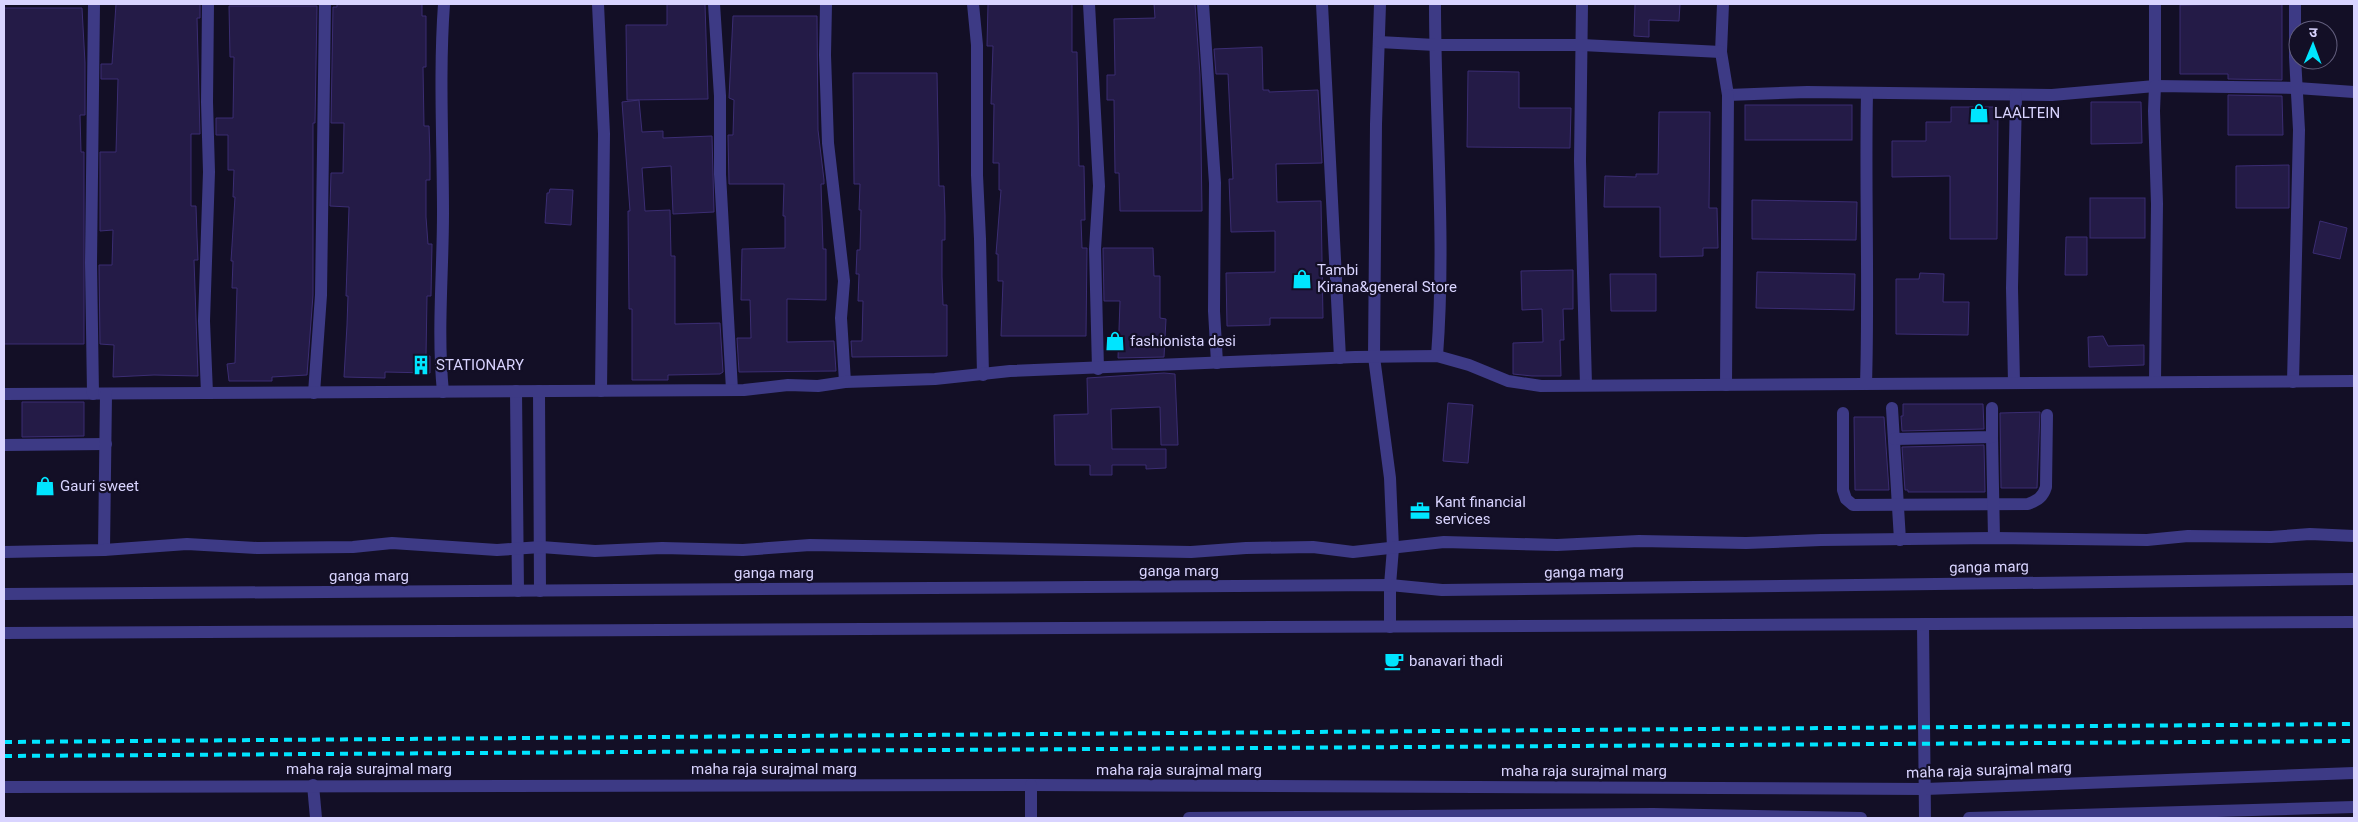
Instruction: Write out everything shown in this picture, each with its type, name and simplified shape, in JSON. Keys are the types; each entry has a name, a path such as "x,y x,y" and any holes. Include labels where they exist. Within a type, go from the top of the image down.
{"street":[{"path":"93,394 91,262 94,4"},
{"path":"207,393 204,320 209,172 207,102 208,4"},
{"path":"314,393 321,295 324,4"},
{"path":"444,4 441,37 443,227 439,299 440,361 444,392"},
{"path":"598,4 604,134 601,391"},
{"path":"714,4 720,96 720,174 732,390"},
{"path":"826,4 825,55 828,142 844,281 841,318 845,382"},
{"path":"973,4 977,54 976,175 980,238 982,374"},
{"path":"1089,4 1099,186 1095,249 1098,369"},
{"path":"1203,4 1215,182 1214,301 1217,363"},
{"path":"1322,4 1340,358"},
{"path":"1380,4 1376,124 1374,357 1390,478 1393,548 1390,586 1390,627"},
{"path":"1435,4 1441,300 1437,356"},
{"path":"1582,4 1580,161 1586,385"},
{"path":"1723,4 1721,52 1728,95 1726,385"},
{"path":"2155,4 2154,111 2157,213 2155,382"},
{"path":"2293,382 2299,130 2296,88 2295,4"},
{"path":"1379,42 1435,45 1582,45 1721,52"},
{"path":"1728,95 1807,92 2052,95 2155,86 2296,88 2354,92"},
{"path":"1866,93 1865,159 1869,304 1866,384"},
{"path":"2014,383 2012,288 2016,95"},
{"path":"4,394 732,390 788,384 818,386 845,382 935,379 1010,371 1437,356 1469,365 1508,381 1541,386 2354,381"},
{"path":"516,391 518,591"},
{"path":"539,391 540,591"},
{"path":"104,550 106,394"},
{"path":"1892,408 1900,540"},
{"path":"1992,408 1994,538"},
{"path":"1843,413 1843,490 1846,500 1853,505 2028,504 2044,495 2046,487 2047,415"},
{"path":"1894,439 1992,437"},
{"path":"4,445 106,444"},
{"path":"4,552 104,550 187,544 257,548 353,547 392,543 497,550 518,547 541,547 595,551 662,548 743,550 810,545 1191,552 1246,548 1313,548 1353,552 1444,542 1557,545 1639,541 1678,543 1994,538 2147,540 2188,536 2270,537 2310,534 2354,536"},
{"name":"ganga marg","path":"4,594 1390,586 1442,590 2354,579"},
{"path":"4,633 2354,622"},
{"path":"1923,624 1925,818"},
{"name":"maha raja surajmal marg","path":"4,787 1032,785 1925,789 2354,773"},
{"path":"1031,818 1032,785"},
{"path":"314,786 316,818"},
{"path":"1969,818 2275,814 2354,807"},
{"path":"1189,818 1653,816 1861,818"}],"building":[{"path":"116,4 200,4 200,18 197,18 200,134 191,134 191,206 196,206 198,260 194,260 198,376 154,375 113,377 114,345 100,344 99,265 112,265 113,230 100,231 100,152 116,152 118,79 101,79 101,64 112,64"},
{"path":"337,4 422,4 422,16 426,16 426,67 423,67 424,126 429,126 430,180 426,180 426,217 428,244 432,244 431,296 427,296 426,356 430,356 430,373 385,372 385,378 344,377 348,296 346,296 349,207 330,206 331,173 343,173 344,123 331,123 333,7 337,7"},
{"path":"667,4 705,4 708,99 627,100 626,25 667,25"},
{"path":"988,4 1072,4 1072,52 1077,52 1079,166 1084,166 1085,220 1081,220 1082,248 1087,248 1086,336 1001,336 1003,281 998,281 998,254 996,254 1001,190 999,190 999,163 993,163 994,104 991,104 993,46 987,46"},
{"path":"1154,4 1195,4 1200,75 1202,211 1120,211 1119,173 1115,173 1114,100 1107,100 1107,75 1115,75 1114,19 1155,18"},
{"path":"1635,4 1680,4 1679,21 1649,20 1649,37 1634,36"},
{"path":"2282,4 2282,80 2228,79 2228,74 2180,74 2180,5"},
{"path":"229,6 317,6 315,123 313,123 313,295 307,375 272,377 272,381 229,381 227,364 235,363 237,288 232,288 233,261 231,261 235,197 233,197 234,170 228,170 228,135 216,135 216,118 233,118 234,57 230,57"},
{"path":"4,8 82,8 85,63 85,115 80,115 81,152 84,152 84,344 4,344"},
{"path":"733,16 817,16 818,130 824,180 824,184 821,184 823,249 826,249 826,300 787,299 787,342 834,341 836,371 739,372 737,338 751,338 750,300 741,300 742,249 785,248 785,216 783,216 784,184 729,184 728,135 733,135 734,100 729,98"},
{"path":"1262,47 1263,90 1269,90 1269,92 1318,90 1322,163 1276,164 1277,202 1321,201 1323,318 1270,318 1270,325 1227,326 1226,273 1275,272 1275,231 1231,232 1229,179 1233,179 1228,74 1216,74 1214,49"},
{"path":"1468,71 1519,72 1519,108 1571,108 1570,148 1467,147"},
{"path":"853,73 937,73 939,186 944,186 945,240 942,240 942,277 943,305 947,305 947,356 852,357 851,341 862,341 863,301 858,301 859,274 856,274 857,250 860,250 861,210 859,210 860,184 854,184"},
{"path":"2228,95 2282,96 2283,135 2228,135"},
{"path":"639,100 642,132 663,131 663,138 712,136 714,212 673,214 671,166 642,168 645,211 670,210 671,256 675,256 675,324 720,323 723,372 720,374 668,375 668,380 632,380 632,309 629,309 628,211 630,211 622,102"},
{"path":"2091,102 2141,102 2142,143 2091,144"},
{"path":"1745,105 1852,105 1852,140 1745,140"},
{"path":"1951,107 1998,107 1997,239 1950,239 1950,176 1892,177 1892,141 1926,141 1926,122 1951,122"},
{"path":"1659,112 1710,112 1709,208 1717,208 1718,248 1703,248 1703,256 1660,257 1660,207 1604,207 1605,176 1636,177 1636,174 1658,174"},
{"path":"2289,165 2289,208 2236,208 2236,166"},
{"path":"550,189 573,190 571,225 545,223 547,193 549,193"},
{"path":"2090,198 2145,198 2145,238 2090,238"},
{"path":"1752,200 1857,202 1856,240 1752,239"},
{"path":"2320,221 2347,228 2340,259 2313,253"},
{"path":"2066,237 2087,237 2087,275 2065,275"},
{"path":"1103,248 1153,248 1154,276 1160,276 1160,318 1166,319 1164,357 1118,358 1120,301 1104,301"},
{"path":"1573,270 1573,309 1563,309 1564,340 1560,340 1561,376 1513,374 1513,343 1543,342 1542,309 1522,310 1521,271"},
{"path":"1757,272 1855,274 1854,310 1756,308"},
{"path":"1920,273 1944,274 1943,302 1969,302 1968,335 1896,334 1896,279 1919,279"},
{"path":"1610,274 1656,274 1656,311 1611,311"},
{"path":"2103,336 2108,346 2144,345 2144,365 2089,367 2088,337"},
{"path":"1175,374 1178,445 1161,445 1160,407 1111,409 1112,449 1166,449 1166,468 1146,469 1146,465 1112,465 1112,475 1090,475 1090,465 1055,465 1054,415 1088,414 1087,378"},
{"path":"22,402 84,402 84,436 22,437"},
{"path":"1448,403 1473,405 1468,463 1443,461"},
{"path":"1903,404 1983,404 1984,429 1902,431 1901,416 1903,416"},
{"path":"2040,412 2037,488 2001,488 2000,413"},
{"path":"1854,417 1884,417 1889,490 1855,490"},
{"path":"1984,445 1985,492 1908,492 1908,490 1905,490 1902,447"}],"railway":[{"path":"4,742 2354,724"},
{"path":"4,756 2354,741"}],"place":[{"name":"LAALTEIN","path":"1979,113"},
{"name":"Tambi Kirana&general Store","path":"1302,279"},
{"name":"fashionista desi","path":"1115,341"},
{"name":"STATIONARY","path":"421,365"},
{"name":"Gauri sweet","path":"45,486"},
{"name":"Kant financial services","path":"1420,511"},
{"name":"banavari thadi","path":"1394,661"}]}
